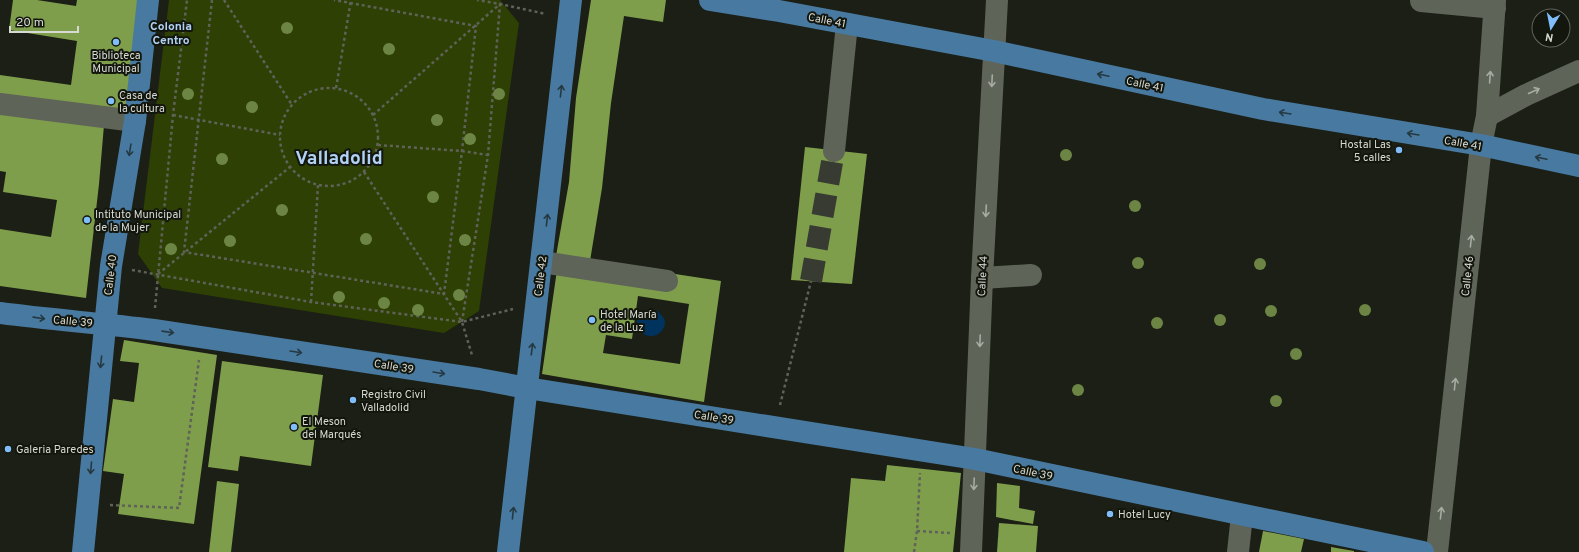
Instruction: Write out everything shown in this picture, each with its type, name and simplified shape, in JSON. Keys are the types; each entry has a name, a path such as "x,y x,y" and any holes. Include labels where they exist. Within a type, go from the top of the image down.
{"main road":[{"name":"Calle 40","path":"83,552 111,266 135,121 148,0"},
{"name":"Calle 41","path":"710,0 779,5 847,24 994,51 1263,109 1481,145 1579,166"},
{"name":"Calle 42","path":"508,552 570,10"},
{"name":"Calle 39","path":"0,313 154,330 479,379 527,388 975,459 1423,552"}],"street":[{"name":"Calle 44","path":"972,544 982,278 997,0"},
{"path":"1422,0 1495,4"},
{"name":"Calle 46","path":"1437,552 1481,145 1487,116 1495,4"},
{"path":"834,151 847,24"},
{"path":"1487,116 1526,95 1579,71"},
{"path":"0,104 135,121"},
{"path":"542,262 667,281"},
{"path":"982,278 1031,275"},
{"path":"1238,552 1242,515"}],"path":[{"path":"154,330 173,115 187,0"},
{"path":"184,252 212,0"},
{"path":"224,0 292,105"},
{"path":"334,0 351,1 476,26"},
{"path":"477,0 500,4 570,10"},
{"path":"336,88 351,1"},
{"path":"373,115 500,4"},
{"path":"462,322 488,155 500,4"},
{"path":"444,294 476,26"},
{"path":"320,88 336,88 351,93 364,102 373,115 378,129 378,145 373,160 364,172 350,182 334,186 318,185 302,178 290,167 282,152 280,135 283,119 292,105 304,94 320,88"},
{"path":"173,115 280,135"},
{"path":"378,145 488,155"},
{"path":"158,274 290,167"},
{"path":"364,172 462,322 479,379"},
{"path":"311,302 318,185"},
{"path":"184,252 444,294"},
{"path":"111,266 311,302 462,322 537,304"},
{"path":"775,427 811,281"},
{"path":"87,504 179,508 202,338"},
{"path":"914,552 917,531 921,451"},
{"path":"917,531 972,544"}],"green space":[{"path":"169,0 500,0 519,23 479,311 444,333 162,288 138,254"}],"water":[{"path":"638,311 658,311 665,321 664,328 653,336 648,336 636,329"}],"building":[{"path":"13,0 37,0 76,6 77,0 141,0 129,118 0,99 0,75 71,85 77,41 9,30"},
{"name":"Hotel María de la Luz","path":"591,0 666,0 663,22 624,16 611,103 602,188 590,261 721,281 704,402 542,374 559,256 556,256 569,182 576,98","holes":["638,296 689,304 680,364 603,353 606,335 632,339"]},
{"path":"0,112 104,125 86,298 0,286 0,229 51,237 57,200 3,192 6,172 0,171"},
{"path":"805,147 867,154 852,284 791,280"},
{"path":"124,340 217,355 194,524 118,514 124,474 103,471 113,399 134,402 139,363 120,361"},
{"path":"222,361 323,375 311,466 240,456 238,471 208,467"},
{"path":"887,465 961,473 953,552 844,552 851,478 885,481"},
{"path":"217,481 239,484 231,552 209,552"},
{"path":"997,483 1020,486 1019,508 1035,511 1033,524 996,517"},
{"path":"999,523 1038,526 1036,552 997,552"},
{"path":"1263,531 1304,539 1301,552 1259,552"},
{"path":"1331,547 1354,551 1354,552 1331,552"}],"tunnel":[{"path":"811,281 834,151"}],"place":[{"name":"Biblioteca Municipal","path":"116,42"},
{"name":"Casa de la cultura","path":"111,101"},
{"name":"Hostal Las 5 calles","path":"1399,150"},
{"name":"Intituto Municipal de la Mujer","path":"87,220"},
{"name":"Hotel María de la Luz","path":"592,320"},
{"name":"Registro Civil Valladolid","path":"353,400"},
{"name":"El Meson del Marqués","path":"294,427"},
{"name":"Galeria Paredes","path":"8,449"},
{"name":"Hotel Lucy","path":"1110,514"}],"district":[{"name":"Colonia Centro","path":"171,33"},
{"name":"Valladolid","path":"339,157"}]}
